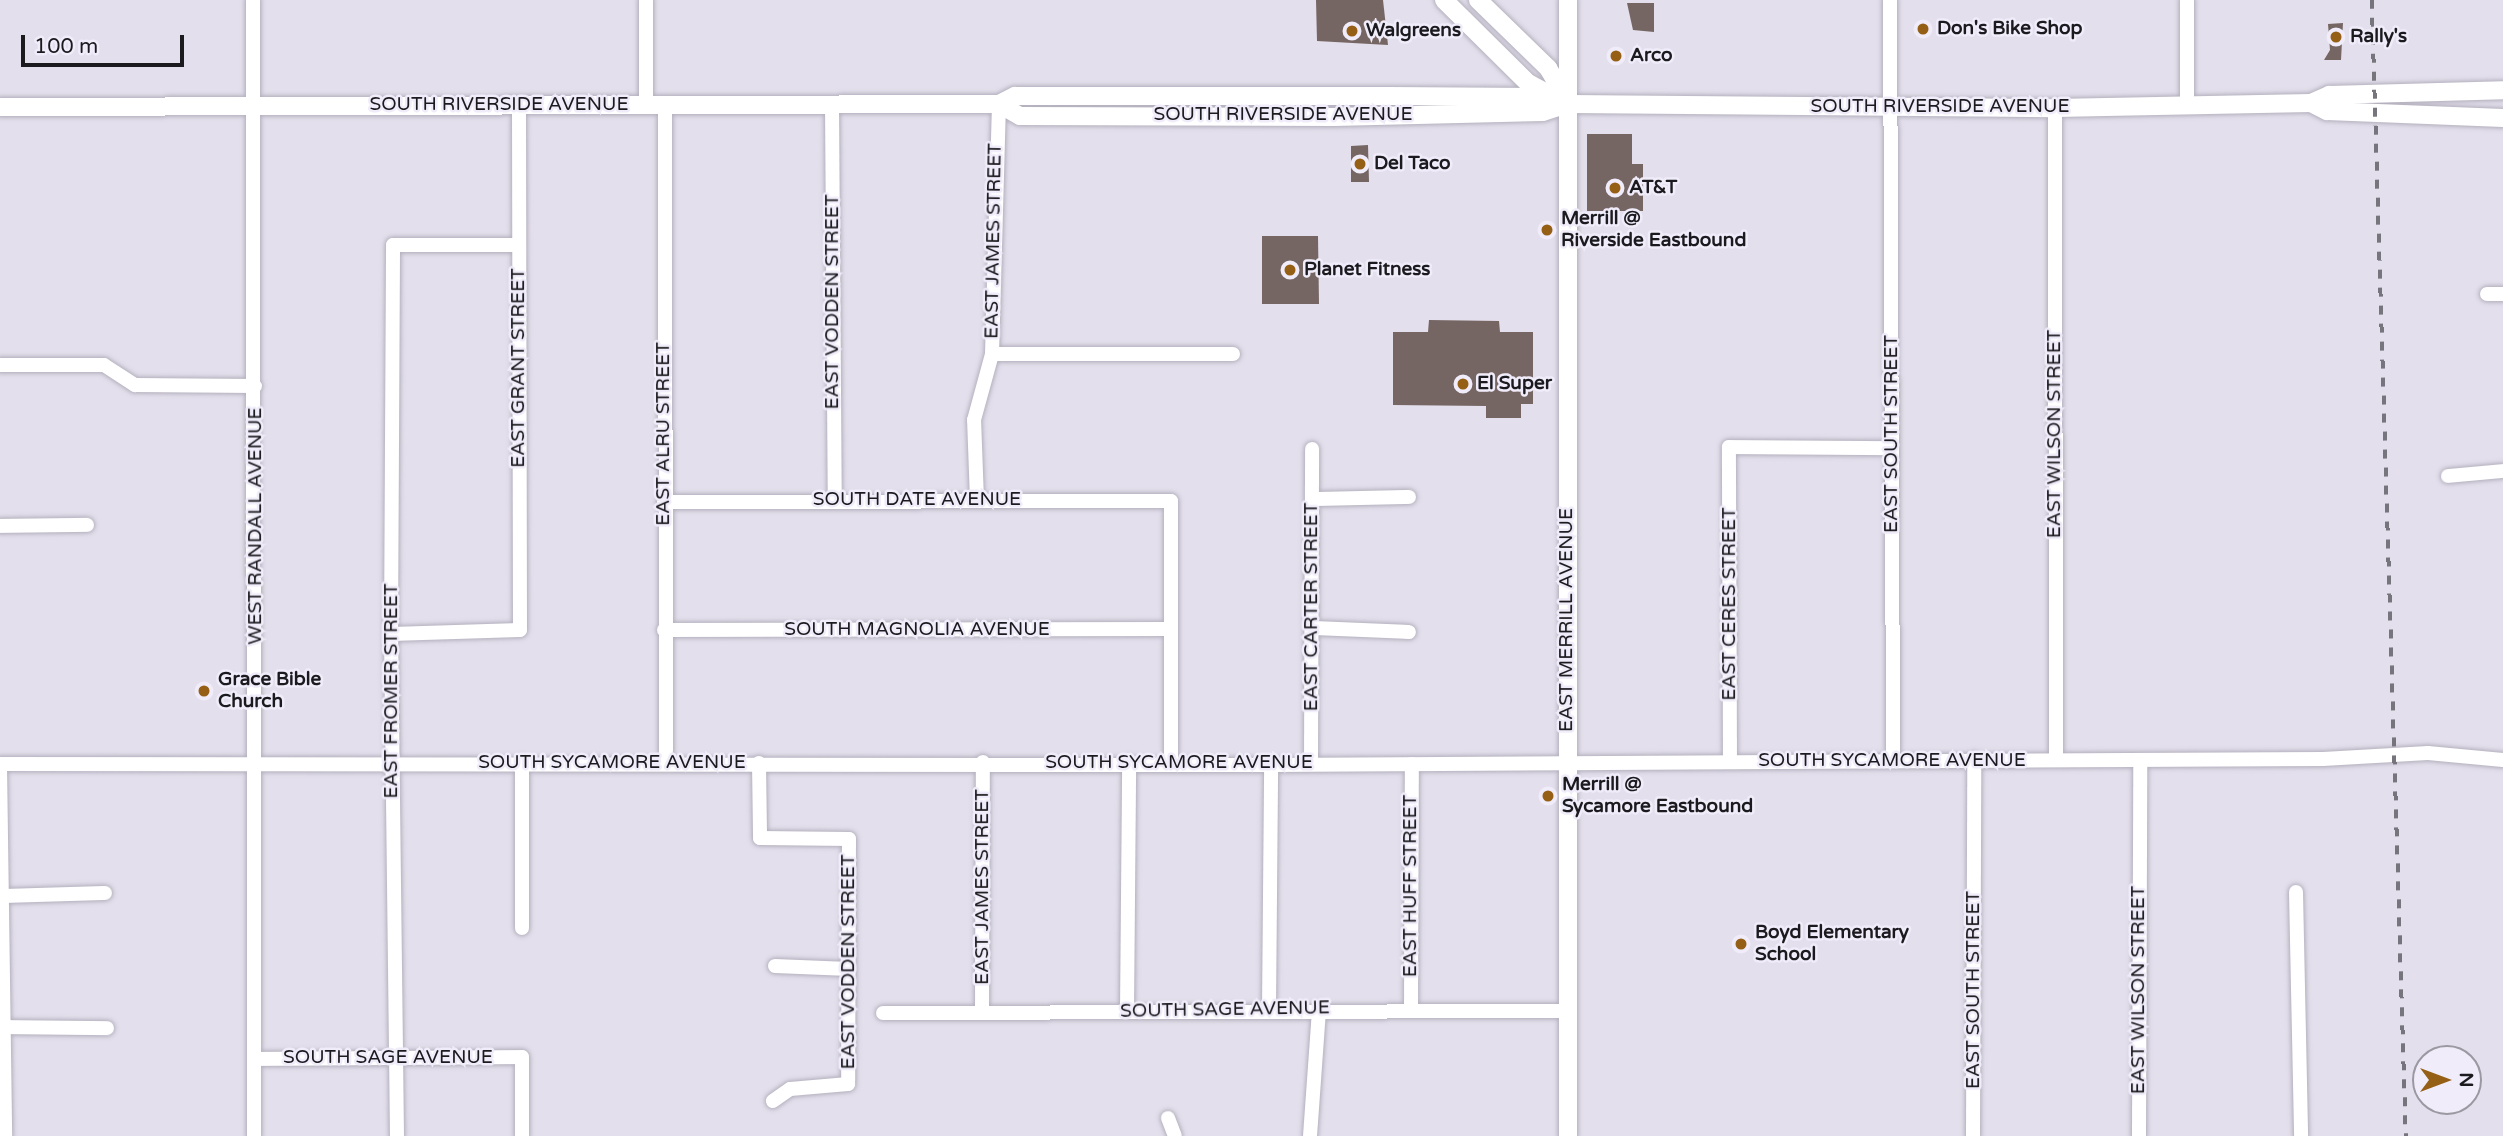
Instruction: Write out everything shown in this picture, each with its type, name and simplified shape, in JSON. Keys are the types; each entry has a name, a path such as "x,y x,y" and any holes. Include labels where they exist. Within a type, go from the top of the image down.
{"main road":[{"path":"1444,0 1528,83 1569,104"},
{"path":"1478,0 1548,68 1569,104"},
{"name":"EAST MERRILL AVENUE","path":"1568,0 1568,1136"},
{"path":"1500,55 1508,83 1502,97"},
{"name":"SOUTH RIVERSIDE AVENUE","path":"0,107 999,104 1026,96 1502,97 1569,104 2055,108 2311,103 2329,95 2503,90"},
{"name":"SOUTH RIVERSIDE AVENUE","path":"2311,103 2327,111 2503,118"},
{"name":"SOUTH RIVERSIDE AVENUE","path":"999,104 1020,116 1334,117 1544,112 1569,104"}],"street":[{"name":"WEST RANDALL AVENUE","path":"253,0 256,763 254,1136"},
{"path":"646,0 646,105"},
{"name":"EAST SOUTH STREET","path":"1890,0 1893,760"},
{"path":"2187,106 2188,0"},
{"name":"EAST VODDEN STREET","path":"832,104 835,500"},
{"name":"EAST JAMES STREET","path":"977,500 974,420 992,355 999,104"},
{"name":"EAST ALRU STREET","path":"665,105 666,763"},
{"name":"EAST GRANT STREET","path":"391,635 520,630 519,106"},
{"name":"EAST WILSON STREET","path":"2055,108 2056,760"},
{"name":"EAST FROMER STREET","path":"397,1136 391,635 393,246 518,245"},
{"path":"2487,294 2503,294"},
{"path":"992,355 1233,354"},
{"path":"0,365 104,365 135,385 255,386"},
{"name":"EAST CERES STREET","path":"1730,762 1729,447 1892,447"},
{"name":"EAST CARTER STREET","path":"1311,764 1314,628 1312,449"},
{"path":"2448,476 2503,471"},
{"path":"1313,499 1409,497"},
{"name":"SOUTH DATE AVENUE","path":"664,502 1171,501 1171,629"},
{"path":"0,526 87,525"},
{"path":"1314,628 1409,632"},
{"path":"1171,629 1171,764"},
{"name":"SOUTH MAGNOLIA AVENUE","path":"664,630 1171,629"},
{"name":"SOUTH SYCAMORE AVENUE","path":"0,765 983,762 1270,765 2140,760 2357,757 2428,753 2441,758 2503,760"},
{"name":"EAST SOUTH STREET","path":"1973,1136 1975,759"},
{"name":"EAST WILSON STREET","path":"2139,1136 2140,760"},
{"name":"EAST JAMES STREET","path":"982,1013 983,762"},
{"path":"522,763 522,928"},
{"name":"EAST VODDEN STREET","path":"759,763 760,838 849,839 848,1084 790,1089 773,1101"},
{"path":"1127,1012 1129,763"},
{"name":"EAST HUFF STREET","path":"1411,1009 1412,764"},
{"path":"0,765 5,1136"},
{"path":"1269,1010 1270,765"},
{"path":"2296,892 2301,1136"},
{"path":"2,896 105,893"},
{"path":"775,967 849,969"},
{"path":"1310,1136 1319,1009"},
{"name":"SOUTH SAGE AVENUE","path":"883,1013 1319,1009 1567,1011"},
{"path":"4,1027 107,1028"},
{"name":"SOUTH SAGE AVENUE","path":"255,1059 522,1057 522,1136"},
{"path":"1168,1118 1175,1136"}],"building":[{"name":"Walgreens","path":"1316,0 1383,0 1388,45 1317,41"},
{"path":"1627,3 1654,3 1654,32 1633,30"},
{"name":"Rally's","path":"2343,23 2341,60 2324,60 2330,50 2328,24"},
{"name":"AT&T","path":"1587,134 1632,134 1632,164 1643,164 1643,211 1587,211"},
{"name":"Del Taco","path":"1368,145 1369,182 1351,182 1351,146"},
{"name":"Planet Fitness","path":"1262,236 1318,236 1319,304 1262,304"},
{"name":"El Super","path":"1429,320 1499,321 1500,332 1533,332 1533,404 1521,404 1521,418 1486,418 1486,406 1393,405 1393,332 1428,332"}],"railway":[{"path":"2372,0 2406,1136"}],"place":[{"name":"Don's Bike Shop","path":"1923,29"},
{"name":"Walgreens","path":"1352,31"},
{"name":"Rally's","path":"2336,37"},
{"name":"Arco","path":"1616,56"},
{"name":"Del Taco","path":"1360,164"},
{"name":"AT&T","path":"1615,188"},
{"name":"Merrill @ Riverside Eastbound","path":"1547,230"},
{"name":"Planet Fitness","path":"1290,270"},
{"name":"El Super","path":"1463,384"},
{"name":"Grace Bible Church","path":"204,691"},
{"name":"Merrill @ Sycamore Eastbound","path":"1548,796"},
{"name":"Boyd Elementary School","path":"1741,944"}]}
